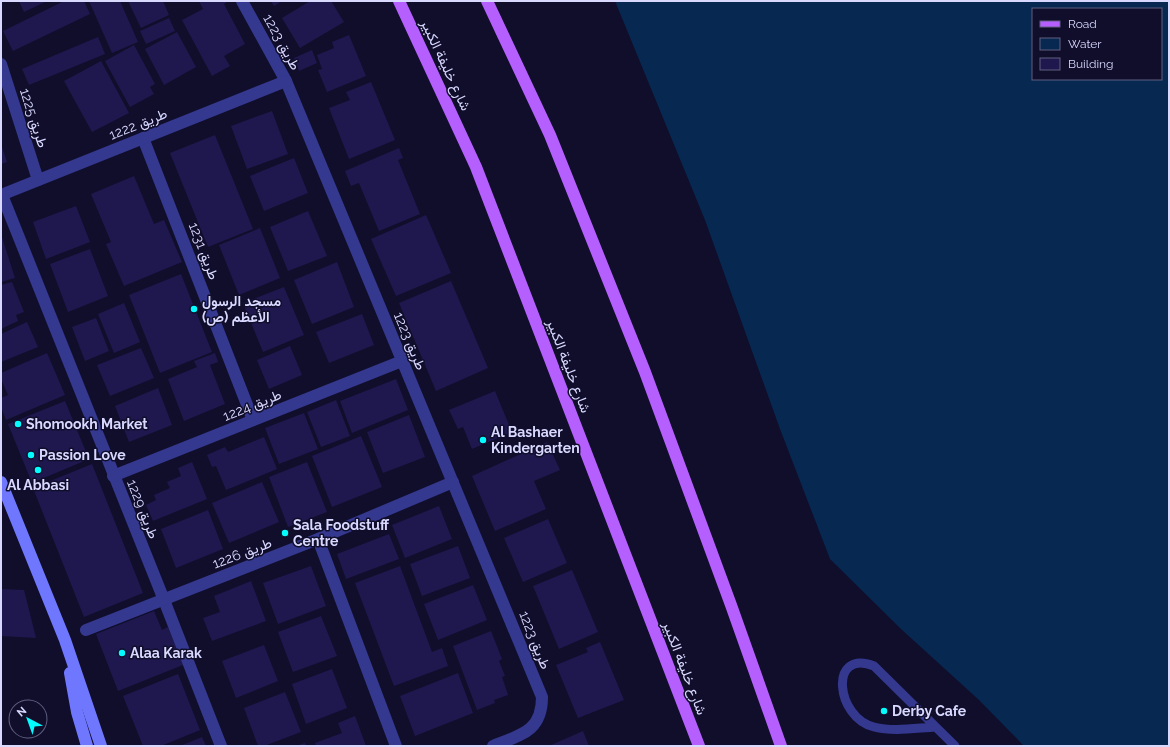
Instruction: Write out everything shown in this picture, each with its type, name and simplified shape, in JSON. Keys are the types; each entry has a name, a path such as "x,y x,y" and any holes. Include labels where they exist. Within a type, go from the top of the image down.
{"main road":[{"name":"شارع خليفة الكبير","path":"400,1 476,167 699,746"},
{"path":"487,1 550,135 645,372 781,746"}],"street":[{"name":"طريق 1223","path":"242,1 286,81 542,697 540,714 531,728 525,733 493,746"},
{"name":"طريق 1225","path":"1,67 38,180"},
{"name":"طريق 1222","path":"1,195 286,81"},
{"name":"طريق 1231","path":"143,138 253,420"},
{"name":"طريق 1229","path":"1,195 164,600 221,746"},
{"name":"طريق 1224","path":"114,476 402,361"},
{"path":"1,482 65,640 101,746"},
{"name":"طريق 1226","path":"86,630 318,539 453,482"},
{"path":"318,539 396,746"},
{"path":"65,640 77,712 87,746"}],"lane":[{"path":"936,727 899,730 874,727 857,718 845,700 842,689 842,677 846,670 853,665 861,663 874,666 936,727 955,746"}],"water":[{"path":"615,1 1169,1 1169,746 1024,746 979,700 901,629 830,559 780,429 705,220"}],"building":[{"path":"19,1 47,1 24,12"},
{"path":"64,1 84,1 90,14 13,51 3,31"},
{"path":"89,1 120,1 138,42 112,53"},
{"path":"128,1 163,1 169,15 141,28"},
{"path":"199,1 228,1 224,4 245,44 224,56 230,66 212,76 182,20 203,9"},
{"path":"271,1 282,1 274,6"},
{"path":"310,1 331,1 344,22 300,48 282,18"},
{"path":"169,18 175,31 146,44 140,31"},
{"path":"177,32 196,67 164,85 145,49"},
{"path":"349,35 366,76 327,92 318,70 322,69 317,55 334,48 332,42"},
{"path":"98,37 105,54 29,85 22,69"},
{"path":"134,45 155,84 150,87 154,94 130,107 105,61"},
{"path":"312,50 317,63 299,71 294,58"},
{"path":"101,61 129,113 92,132 64,81"},
{"path":"371,82 395,140 349,159 329,108 350,100 346,92"},
{"path":"272,111 288,154 247,169 231,126"},
{"path":"215,135 253,229 208,247 170,153"},
{"path":"1,144 7,162 1,164"},
{"path":"399,148 403,158 398,160 420,214 379,231 359,183 351,186 345,171"},
{"path":"294,158 308,193 264,211 250,176"},
{"path":"134,176 154,224 164,220 182,262 124,286 106,244 111,242 91,194"},
{"path":"76,206 90,242 46,259 33,222"},
{"path":"308,211 327,256 288,271 270,227"},
{"path":"426,215 451,273 396,296 371,239"},
{"path":"260,228 280,278 239,295 219,245"},
{"path":"1,234 15,278 1,282"},
{"path":"90,249 108,296 68,312 50,264"},
{"path":"337,262 354,307 312,324 294,280"},
{"path":"181,274 212,352 160,373 129,295"},
{"path":"451,281 488,368 436,391 399,303"},
{"path":"12,282 24,312 16,315 18,321 1,329 1,285"},
{"path":"284,287 304,335 263,352 243,303"},
{"path":"124,303 140,342 114,353 98,314"},
{"path":"362,314 374,345 329,363 316,332"},
{"path":"96,318 109,351 85,361 72,327"},
{"path":"27,322 38,347 1,362 1,334"},
{"path":"290,346 302,375 269,389 257,360"},
{"path":"141,348 154,378 110,396 97,365"},
{"path":"47,353 65,395 6,420 1,407 1,398 8,395 1,379 1,373"},
{"path":"215,353 218,362 210,365 225,404 184,421 168,379 197,367 194,361"},
{"path":"396,379 408,410 352,433 340,401"},
{"path":"158,388 172,425 129,442 115,406"},
{"path":"495,391 512,432 472,449 463,427 458,429 449,410"},
{"path":"336,400 350,436 321,447 307,412"},
{"path":"65,401 89,459 32,483 8,424"},
{"path":"304,413 318,449 279,464 265,428"},
{"path":"409,415 425,457 383,473 367,432"},
{"path":"361,436 382,487 332,507 312,456"},
{"path":"264,437 277,469 226,490 216,466 212,467 207,455 225,447 228,452"},
{"path":"547,442 560,470 534,481 546,509 495,531 472,476"},
{"path":"192,462 207,499 153,521 146,505 156,500 154,495 170,488 167,482 181,476 178,468"},
{"path":"307,462 327,512 288,527 269,477"},
{"path":"92,464 143,593 84,617 33,488"},
{"path":"262,482 279,522 229,543 212,503"},
{"path":"439,506 452,539 405,558 392,525"},
{"path":"208,510 223,549 176,568 161,529"},
{"path":"548,519 567,563 523,582 504,538"},
{"path":"389,534 399,559 346,579 337,554"},
{"path":"458,546 470,578 422,596 410,564"},
{"path":"311,566 326,606 278,624 263,583"},
{"path":"400,566 432,652 442,648 448,666 394,686 355,583"},
{"path":"572,570 598,632 559,649 533,586"},
{"path":"251,581 266,621 212,641 203,618 220,612 214,596"},
{"path":"473,585 487,620 438,640 424,604"},
{"path":"1,589 24,590 36,638 1,636"},
{"path":"154,611 162,630 168,627 183,665 118,691 96,634"},
{"path":"321,616 337,656 293,672 278,632"},
{"path":"491,631 502,659 499,661 505,676 502,677 508,695 494,700 495,703 477,710 453,646"},
{"path":"600,642 624,700 578,718 556,665 588,652 586,648"},
{"path":"264,645 278,681 236,698 222,661"},
{"path":"332,669 347,708 306,724 292,684"},
{"path":"458,673 473,713 415,736 400,696"},
{"path":"178,674 200,730 161,746 143,746 123,696"},
{"path":"285,692 301,732 264,746 258,746 244,708"},
{"path":"355,716 366,746 316,746 315,743 342,733 338,723"},
{"path":"583,731 589,746 549,746"},
{"path":"202,737 206,746 180,746"},
{"path":"305,743 306,746 296,746"}],"place":[{"name":"مسجد الرسول الأعظم (ص)","path":"194,309"},
{"name":"Shomookh Market","path":"18,424"},
{"name":"Al Bashaer Kindergarten","path":"483,440"},
{"name":"Passion Love","path":"31,455"},
{"name":"Al Abbasi","path":"38,470"},
{"name":"Sala Foodstuff Centre","path":"285,533"},
{"name":"Alaa Karak","path":"122,653"},
{"name":"Derby Cafe","path":"884,711"}]}
